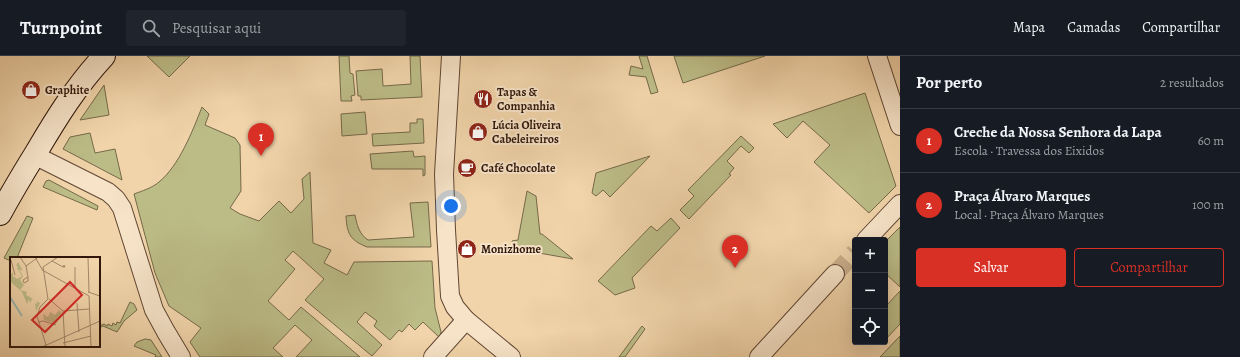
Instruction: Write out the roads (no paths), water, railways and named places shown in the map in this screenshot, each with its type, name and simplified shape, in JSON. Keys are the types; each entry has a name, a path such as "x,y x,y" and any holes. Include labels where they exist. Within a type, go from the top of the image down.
{"street":[{"path":"0,214 74,90 104,56"},
{"path":"451,56 444,174 450,296 455,307 466,320 511,357"},
{"path":"877,56 900,126"},
{"path":"34,155 108,192 116,199 122,208 154,310 181,357"},
{"path":"869,237 900,204"},
{"path":"759,357 835,274"},
{"path":"433,357 466,320"}],"tunnel":[{"path":"835,274 852,255"}],"place":[{"name":"Graphite","path":"31,90"},
{"name":"Tapas & Companhia","path":"483,99"},
{"name":"Lúcia Oliveira Cabeleireiros","path":"478,132"},
{"name":"Creche da Nossa Senhora da Lapa","path":"261,156"},
{"name":"Café Chocolate","path":"467,168"},
{"name":"Monizhome","path":"467,249"},
{"name":"Praça Álvaro Marques","path":"735,268"}]}
